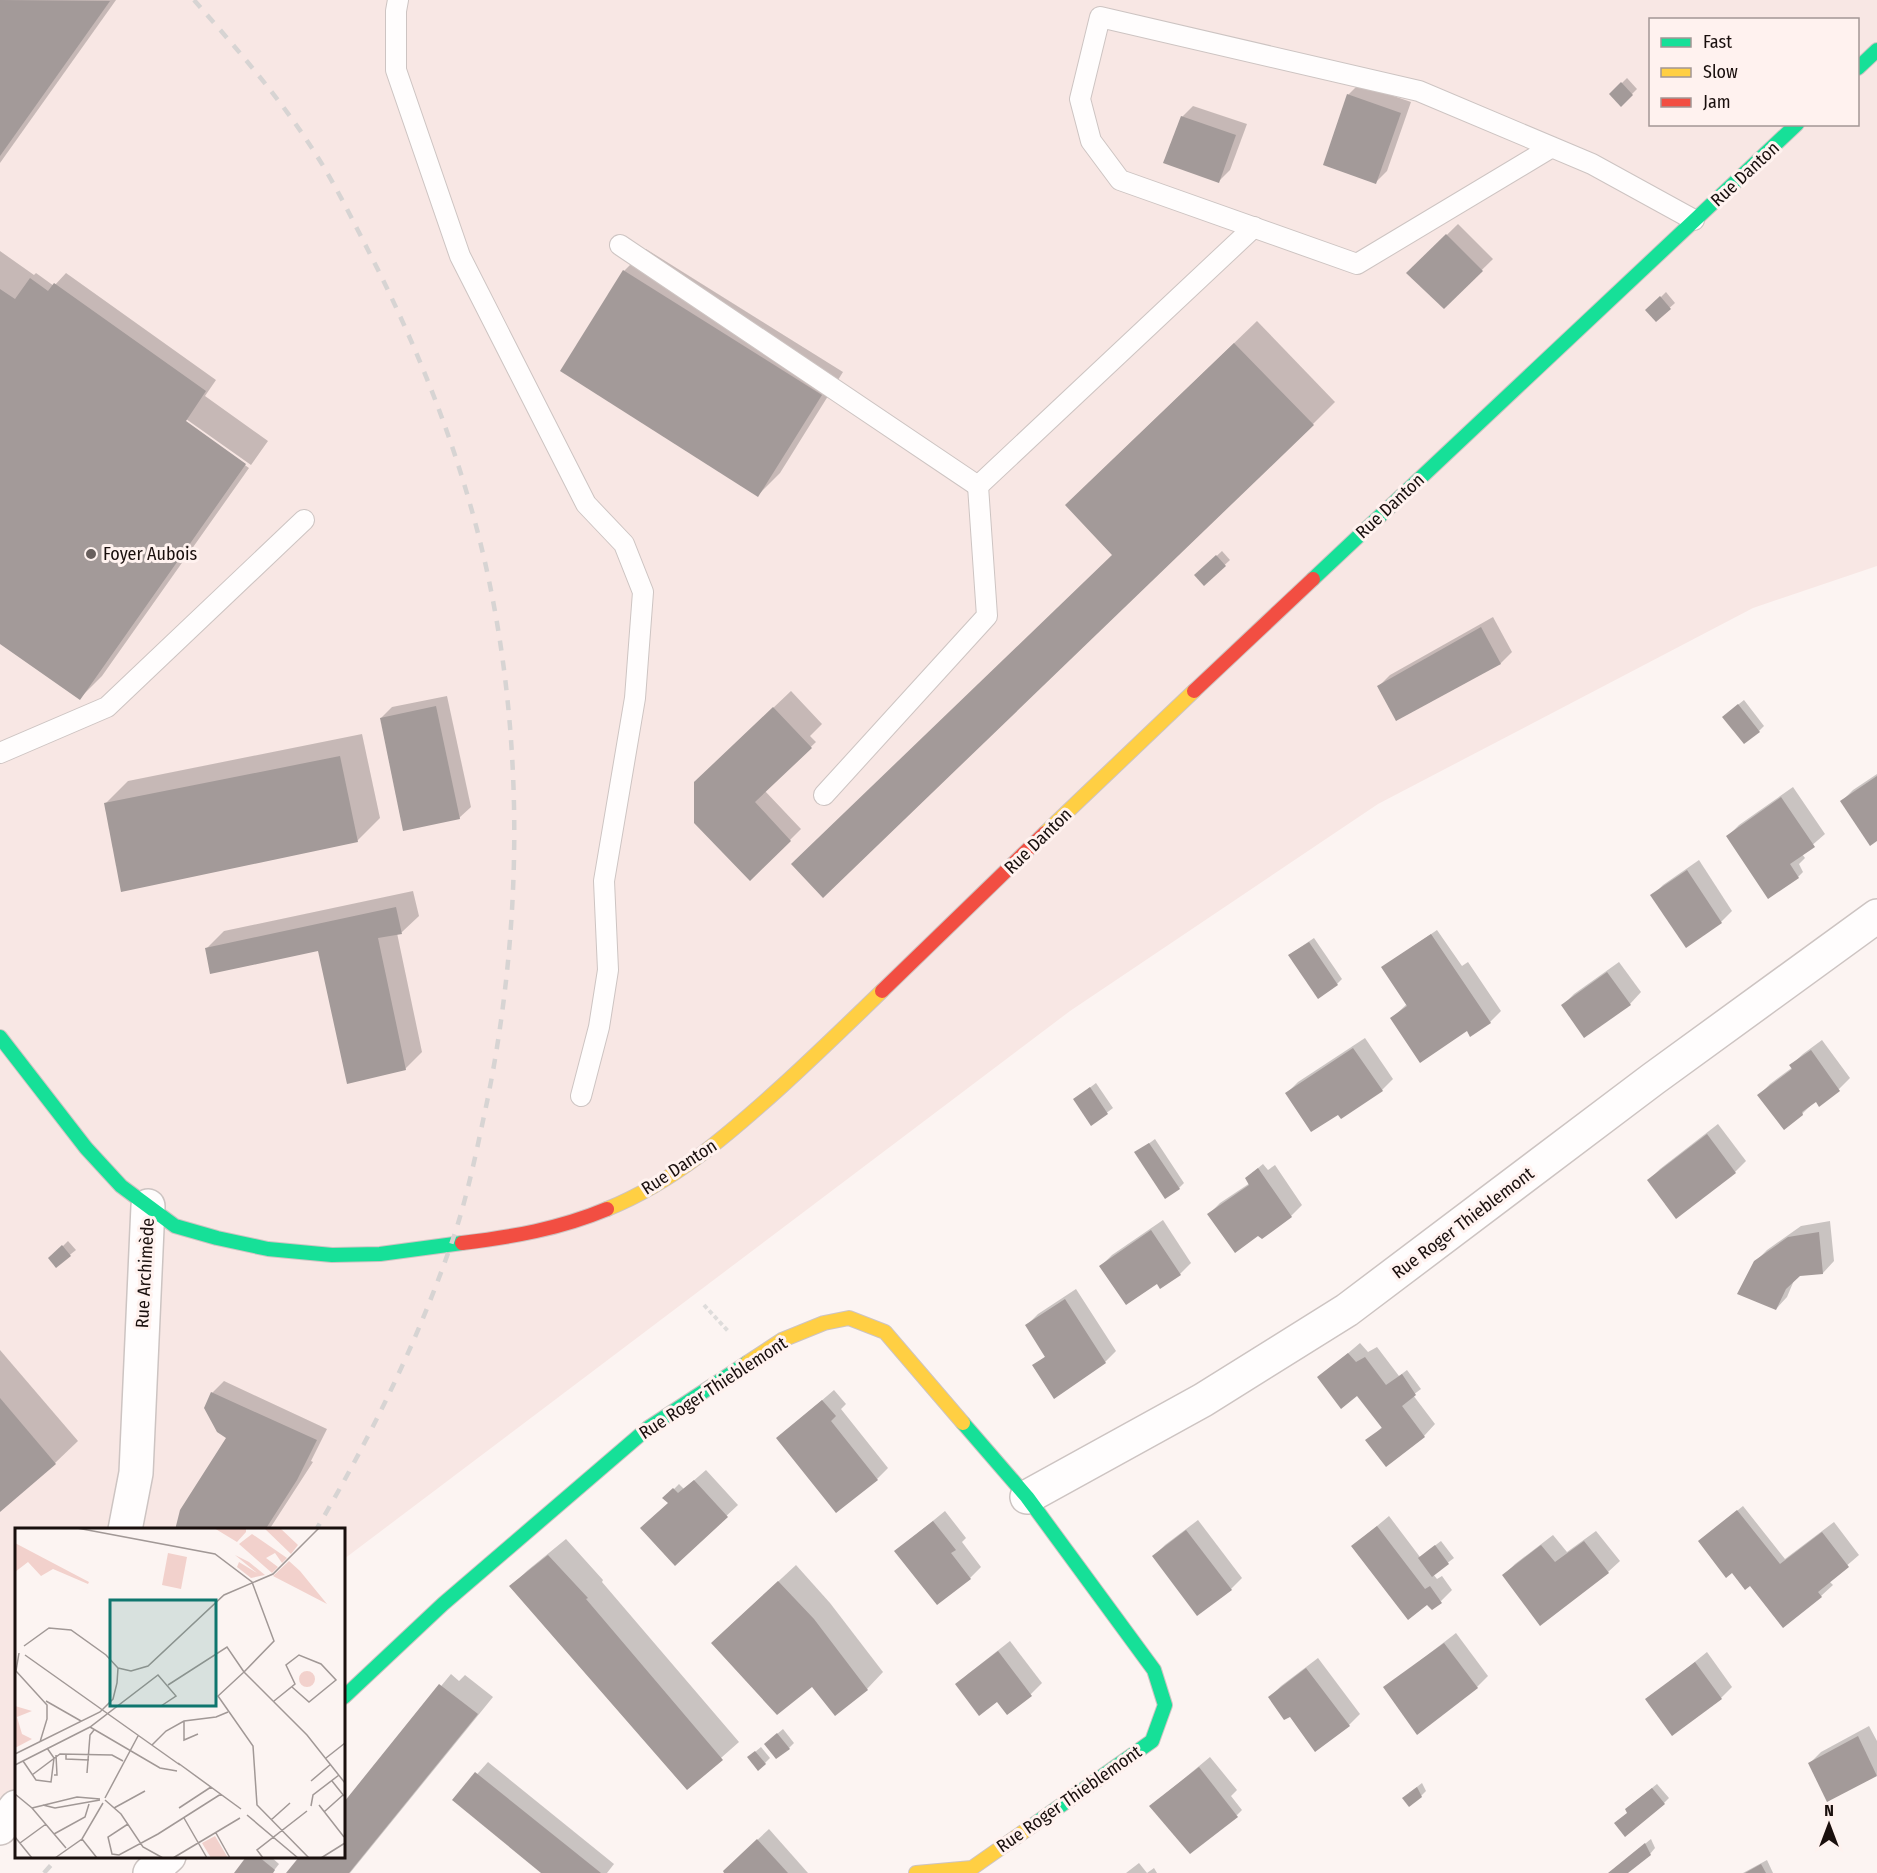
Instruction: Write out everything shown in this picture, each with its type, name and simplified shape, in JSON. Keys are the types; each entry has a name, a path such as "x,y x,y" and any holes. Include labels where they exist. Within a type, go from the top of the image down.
{"street":[{"path":"1859,66 1877,50"},
{"name":"Rue Danton","path":"148,1206 175,1226 268,1249 332,1254 380,1254 524,1235 578,1221 622,1203 679,1171 735,1129 833,1039 1122,759 1795,126"},
{"name":"Rue Roger Thieblemont","path":"1027,1497 1203,1400 1347,1310 1653,1079 1877,916"},
{"name":"Rue Archimède","path":"0,1037 86,1149 121,1186 148,1206 136,1473 125,1528"},
{"name":"Rue Roger Thieblemont","path":"345,1696 443,1604 648,1428 782,1340 824,1323 849,1318 885,1332 1027,1497 1154,1670 1165,1705 1152,1741 972,1868 916,1873"},
{"path":"0,1828 15,1808"}],"lane":[{"path":"398,0 396,70 460,256 586,504 624,544 643,592 635,698 604,881 608,970 599,1027 581,1096"},
{"path":"1552,147 1357,264 1120,180 1091,141 1080,99 1100,17 1419,91 1552,147 1592,164 1695,220"},
{"path":"978,486 1254,227"},
{"path":"620,245 978,486"},
{"path":"824,795 987,616 978,486"},
{"path":"0,753 108,707 304,520"}],"path":[{"path":"704,1305 735,1338"}],"shaded area":[{"path":"0,0 1877,0 1877,566 1753,608 1378,804 1070,1011 345,1558 345,1528 15,1528 15,1806 0,1818"}],"building":[{"path":"0,0 110,1 0,156"},
{"path":"1621,82 1633,95 1621,107 1609,94"},
{"path":"1347,94 1401,113 1376,184 1323,165"},
{"path":"1181,116 1236,135 1219,183 1163,163"},
{"path":"1446,234 1483,271 1444,309 1406,273"},
{"path":"623,270 822,395 758,497 560,371"},
{"name":"Foyer Aubois","path":"30,278 48,291 54,283 206,391 186,421 246,464 80,700 0,644 0,289 15,299"},
{"path":"1660,296 1671,309 1656,322 1645,310"},
{"path":"1234,343 1314,425 823,898 791,864 1112,555 1065,505"},
{"path":"1216,555 1226,566 1204,586 1194,575"},
{"path":"1481,627 1501,664 1396,721 1377,686"},
{"path":"1738,704 1760,732 1744,744 1722,717"},
{"path":"436,706 460,819 403,831 380,718"},
{"path":"773,707 812,748 755,802 791,841 750,881 694,823 694,782"},
{"path":"340,756 358,842 121,892 104,803"},
{"path":"1877,776 1877,841 1870,846 1840,801"},
{"path":"1781,797 1815,847 1790,864 1799,878 1768,899 1726,836"},
{"path":"1687,870 1722,923 1686,948 1650,895"},
{"path":"396,907 402,934 378,938 406,1070 347,1084 318,951 210,974 205,948"},
{"path":"1431,934 1491,1023 1470,1037 1467,1031 1420,1063 1390,1018 1407,1006 1381,967"},
{"path":"1309,942 1338,985 1318,999 1288,955"},
{"path":"1607,972 1631,1005 1584,1038 1561,1005"},
{"path":"1353,1048 1383,1091 1341,1119 1338,1115 1311,1132 1285,1093"},
{"path":"1811,1050 1840,1091 1819,1107 1816,1102 1784,1130 1757,1095 1792,1069 1789,1065"},
{"path":"1090,1087 1108,1114 1091,1126 1073,1099"},
{"path":"1707,1134 1736,1173 1676,1219 1647,1180"},
{"path":"1149,1143 1180,1189 1165,1199 1134,1152"},
{"path":"1258,1168 1292,1217 1262,1239 1258,1236 1235,1253 1207,1214 1249,1185 1245,1178"},
{"path":"1151,1230 1181,1275 1160,1289 1157,1284 1126,1305 1099,1266"},
{"path":"1819,1232 1823,1274 1800,1276 1786,1289 1776,1310 1737,1294 1754,1261 1788,1237"},
{"path":"62,1245 71,1256 56,1268 48,1258"},
{"path":"1065,1299 1106,1363 1054,1399 1032,1365 1045,1357 1025,1325"},
{"path":"1348,1353 1356,1362 1365,1357 1386,1385 1402,1374 1416,1395 1402,1406 1425,1437 1386,1467 1365,1440 1382,1428 1357,1396 1341,1409 1317,1377"},
{"path":"211,1392 317,1440 297,1480 266,1528 176,1528 180,1510 226,1438 217,1432 204,1408"},
{"path":"0,1398 56,1464 0,1512"},
{"path":"822,1400 836,1416 831,1421 878,1480 836,1513 776,1438"},
{"path":"694,1480 728,1517 675,1566 640,1528 668,1503 662,1498 673,1488 678,1493"},
{"path":"1737,1510 1780,1564 1822,1532 1849,1567 1818,1592 1822,1597 1783,1628 1750,1586 1745,1590 1732,1573 1726,1578 1698,1541"},
{"path":"933,1521 956,1550 951,1553 971,1579 937,1605 894,1551"},
{"path":"1377,1526 1425,1589 1430,1586 1442,1603 1432,1610 1427,1605 1408,1620 1351,1546"},
{"path":"1186,1530 1232,1590 1197,1616 1152,1556"},
{"path":"1584,1541 1609,1573 1540,1626 1502,1575 1541,1545 1555,1562"},
{"path":"1435,1545 1449,1564 1432,1577 1418,1558"},
{"path":"548,1555 588,1598 586,1599 723,1760 687,1790 509,1586"},
{"path":"778,1581 814,1619 868,1690 835,1716 812,1687 777,1715 711,1643"},
{"path":"1444,1643 1478,1688 1417,1735 1383,1687"},
{"path":"998,1651 1032,1696 1007,1715 997,1702 979,1716 955,1684"},
{"path":"1695,1662 1722,1699 1672,1736 1645,1699"},
{"path":"1306,1668 1350,1726 1315,1752 1290,1717 1284,1720 1268,1697"},
{"path":"439,1684 478,1714 349,1873 286,1873 298,1858 345,1858 345,1801"},
{"path":"777,1733 790,1749 776,1759 764,1744"},
{"path":"1858,1736 1877,1776 1827,1802 1808,1763"},
{"path":"755,1751 766,1764 758,1771 747,1757"},
{"path":"1199,1767 1238,1817 1190,1854 1149,1806"},
{"path":"475,1772 601,1873 541,1873 452,1800"},
{"path":"1417,1787 1422,1797 1409,1807 1402,1798"},
{"path":"1652,1788 1665,1804 1625,1837 1614,1823 1627,1813 1625,1809"},
{"path":"757,1839 788,1873 724,1873 723,1871"},
{"path":"1645,1843 1651,1855 1628,1873 1608,1873"},
{"path":"245,1858 260,1858 275,1870 273,1873 234,1873"},
{"path":"1761,1864 1766,1873 1745,1873"}],"railway":[{"path":"194,0 274,95 317,156 368,250 413,346 451,444 472,511 489,583 502,656 510,731 514,806 509,956 500,1030 469,1183 456,1230 411,1346 357,1458 317,1528"},
{"path":"44,1873 57,1858"}],"traffic: fast":[{"path":"1859,67 1877,50"},
{"path":"1313,579 1795,126"},
{"path":"0,1037 86,1148 121,1186 175,1226 268,1249 332,1255 380,1254 462,1243"},
{"path":"345,1696 443,1604 648,1428 747,1363"},
{"path":"963,1423 1027,1497 1154,1670 1165,1705 1152,1741 1029,1828"}],"traffic: slow":[{"path":"1045,833 1194,691"},
{"path":"607,1209 632,1198 678,1171 721,1139 795,1074 882,991"},
{"path":"747,1363 782,1340 824,1323 849,1318 885,1332 963,1423"},
{"path":"916,1873 972,1868 1029,1828"}],"traffic: jam":[{"path":"1194,691 1313,579"},
{"path":"882,991 1045,833"},
{"path":"462,1243 535,1231 571,1222 607,1209"}],"place":[{"name":"Foyer Aubois","path":"91,554"}]}
